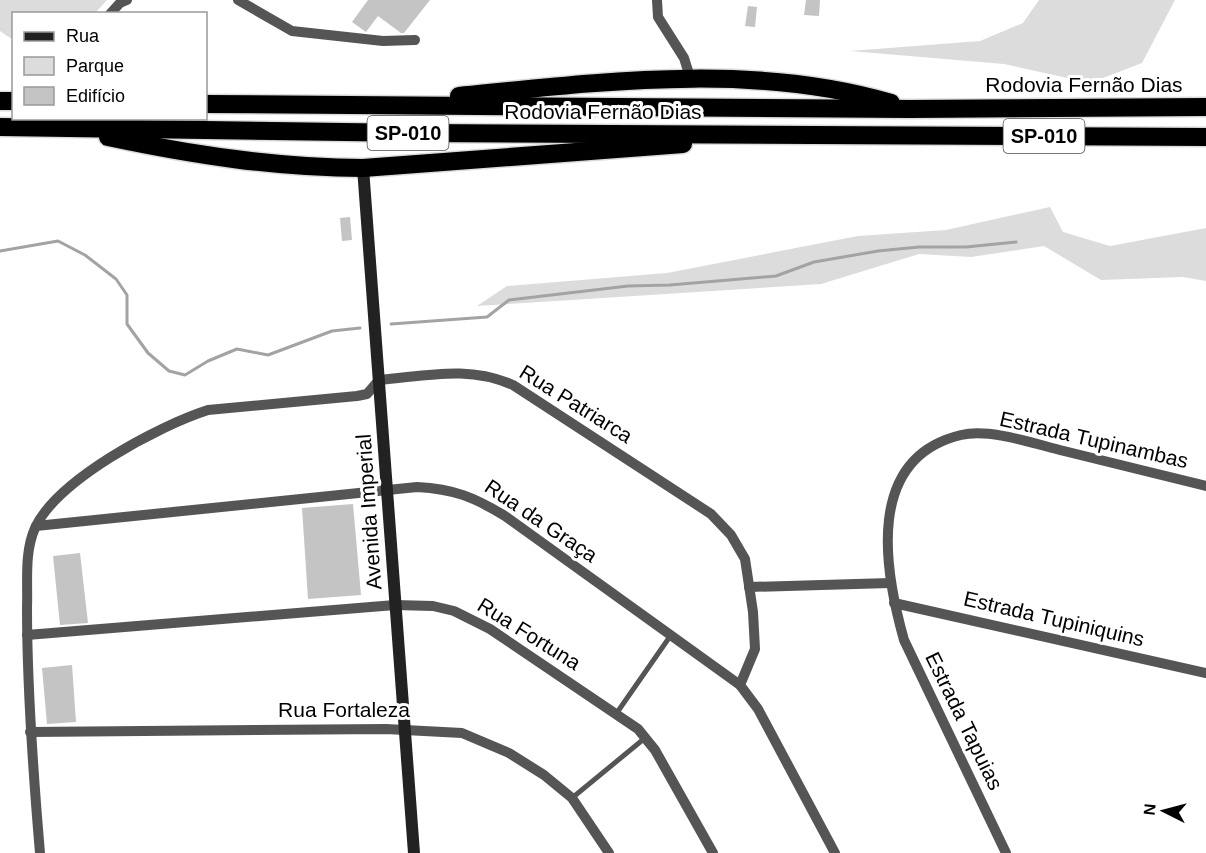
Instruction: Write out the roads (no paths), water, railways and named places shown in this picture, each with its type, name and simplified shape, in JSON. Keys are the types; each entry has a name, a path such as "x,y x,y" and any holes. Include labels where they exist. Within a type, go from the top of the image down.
{"highway":[{"path":"361,105 690,77 852,92 910,109"},
{"name":"Rodovia Fernão Dias","path":"207,104 910,109 1206,107"},
{"name":"Rodovia Fernão Dias","path":"0,127 1206,137"},
{"path":"68,129 204,156 274,165 363,168 667,147 748,135"}],"main road":[{"name":"Avenida Imperial","path":"363,168 403,730 414,853"}],"street":[{"path":"112,12 120,3 127,0"},
{"path":"238,0 292,31 383,41 415,40"},
{"path":"657,0 658,17 684,58 690,77"},
{"name":"Rua Patriarca","path":"40,853 30,732 27,635 28,547 36,526 51,503 72,483 187,416 229,406 357,396 367,393 379,380 465,372 491,375 513,385 711,514 731,535 745,559 754,649 740,685"},
{"name":"Estrada Tupinambas","path":"894,603 890,583 888,539 890,504 903,474 930,447 962,435 1003,436 1206,486"},
{"name":"Rua da Graça","path":"36,526 417,487 446,488 476,498 505,516 740,685"},
{"path":"749,587 890,583"},
{"name":"Estrada Tupiniquins","path":"894,603 1206,673"},
{"name":"Estrada Tapuias","path":"894,603 904,640 1006,853"},
{"name":"Rua Fortuna","path":"27,635 395,605 433,606 454,611 490,629 616,714 645,738 655,750 713,853"},
{"path":"740,685 758,708 835,853"},
{"name":"Rua Fortaleza","path":"30,732 403,730 462,734 509,753 544,775 572,798 609,853"}],"lane":[{"path":"616,714 671,635"},
{"path":"572,798 645,738"}],"waterway":[{"path":"0,251 58,241 85,255 116,279 127,295 127,324 148,353 169,371 185,375 208,361 237,349 268,355 332,331 360,328"},
{"path":"391,324 487,317 509,300 628,286 670,285 776,276 814,262 878,251 1016,242"}]}
